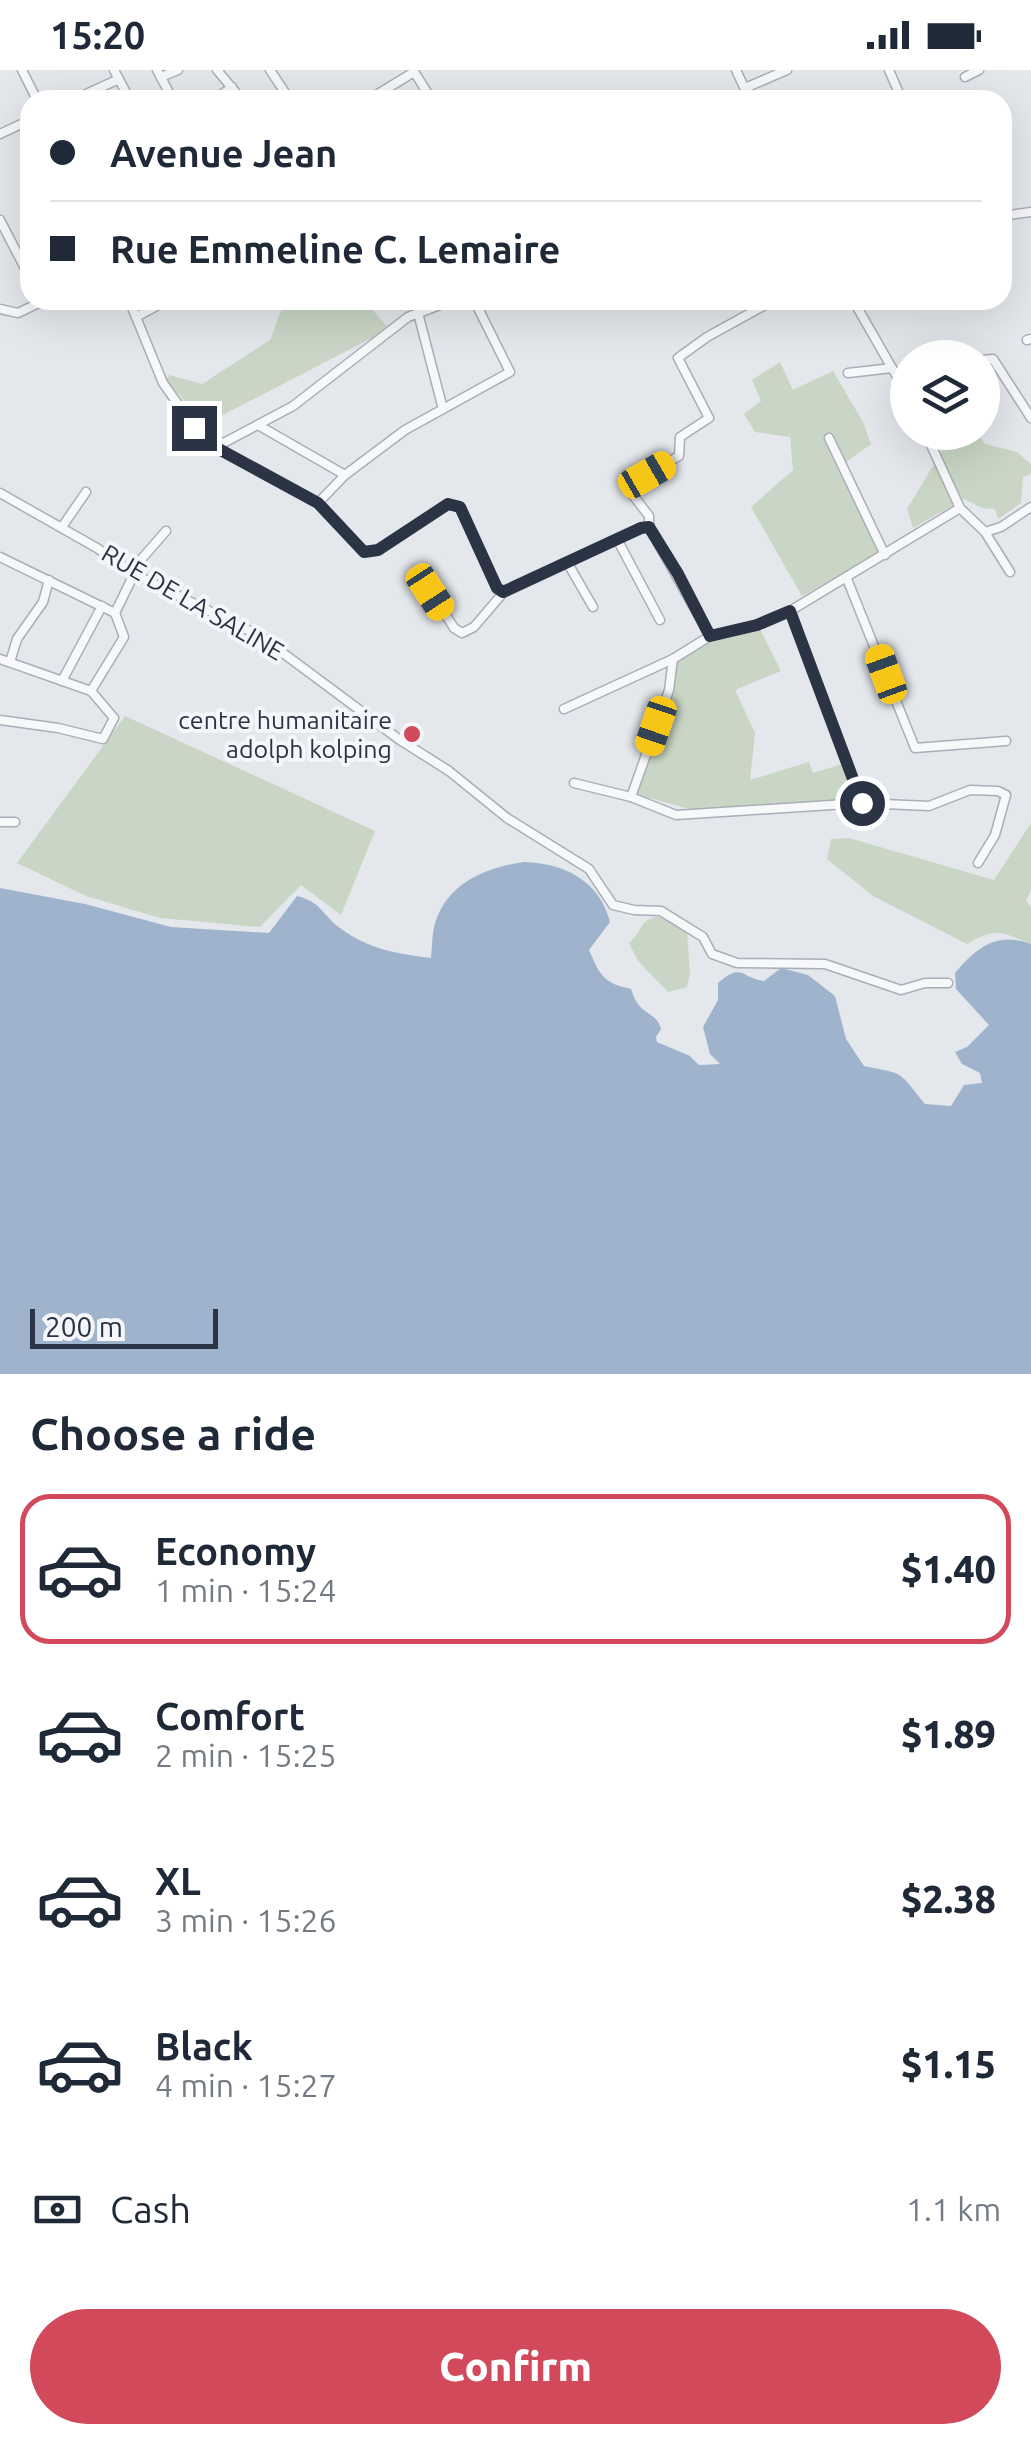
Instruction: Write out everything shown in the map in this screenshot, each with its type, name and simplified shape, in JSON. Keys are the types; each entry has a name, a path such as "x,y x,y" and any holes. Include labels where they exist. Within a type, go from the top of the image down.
{"street":[{"path":"159,73 178,70"},
{"path":"217,70 234,90"},
{"path":"736,70 745,88 788,70"},
{"path":"965,77 979,70"},
{"path":"384,90 414,71"},
{"path":"90,90 116,74"},
{"path":"228,90 232,87"},
{"path":"0,220 20,253"},
{"path":"0,309 18,313 24,310"},
{"path":"133,310 168,393 206,442 318,503 364,552 371,553 448,504 460,507 497,588 503,592"},
{"path":"136,317 149,310"},
{"path":"216,448 328,382 389,330 426,310"},
{"path":"318,503 345,475 406,430 510,372 479,310"},
{"path":"710,636 649,527 648,516 632,494 633,482 679,456 680,437 709,418 679,361 680,355 757,310"},
{"path":"859,310 890,365"},
{"path":"418,313 443,409"},
{"path":"848,373 890,368"},
{"path":"1000,370 1031,418"},
{"path":"258,425 345,475"},
{"path":"829,438 885,555"},
{"path":"933,450 960,508 985,532 1010,572"},
{"path":"62,527 86,492"},
{"name":"RUE DE LA SALINE","path":"0,493 133,572 260,636 507,818 589,869 613,904 661,911 703,936 712,954 737,963 825,964 901,990 925,982 948,983"},
{"path":"985,532 1001,527 1031,507"},
{"path":"564,709 673,659 710,636 757,625 790,611 960,508"},
{"path":"430,592 454,628 462,632 474,627 503,592 649,527"},
{"path":"115,613 133,572 166,531"},
{"path":"617,540 660,620"},
{"path":"0,557 115,613 124,637 91,691"},
{"path":"567,562 594,607"},
{"path":"847,578 914,748 1006,741"},
{"path":"10,662 17,639 42,602 49,580"},
{"path":"62,681 102,606"},
{"path":"790,611 862,803"},
{"path":"0,659 91,691 114,718 103,740 58,728 0,720"},
{"path":"631,797 669,690 673,659"},
{"path":"574,783 631,797 676,815 862,803 929,806 970,790 998,791 1006,796 996,835 978,863"},
{"path":"0,822 15,822"}],"green space":[{"path":"281,310 373,310 389,329 219,417 190,407 166,380 169,375 202,384 270,340"},
{"path":"780,362 793,390 833,371 863,422 871,444 846,462 886,550 802,596 751,507 793,470 790,437 755,432 744,414 761,401 752,380"},
{"path":"1000,448 1017,452 1031,464 1031,474 1023,477 1021,503 998,519 995,509 982,508 964,499 913,528 907,509 942,451"},
{"path":"760,629 781,671 735,690 755,733 750,780 809,762 813,773 846,763 859,802 693,810 635,794 676,660 717,636"},
{"path":"125,716 375,831 341,915 301,885 260,927 160,918 86,896 17,863"},
{"path":"1031,823 1031,890 1026,901 1031,907 1031,944 993,933 967,944 873,896 827,859 831,839 849,838 994,880"},
{"path":"667,916 687,931 690,974 687,987 668,992 638,961 629,943 646,921"}],"water":[{"path":"524,862 566,871 598,895 610,922 589,950 604,977 631,989 638,1004 659,1023 657,1042 690,1056 699,1065 720,1064 710,1054 703,1027 718,1000 718,983 737,972 764,981 781,968 808,975 835,996 846,1039 864,1066 900,1075 925,1104 951,1106 964,1085 982,1083 980,1073 962,1064 955,1052 967,1047 989,1025 956,989 955,973 989,944 1008,939 1031,944 1031,1374 0,1374 0,888 85,904 171,927 269,933 297,896 312,902 361,941 431,958 439,912 457,889 481,874"}],"place":[{"name":"centre humanitaire adolph kolping","path":"412,734"}],"route":[{"path":"194,428 206,442 318,503 364,552 378,550 448,504 460,507 497,588 503,592 649,527 710,636 757,625 790,611 862,803"}]}
